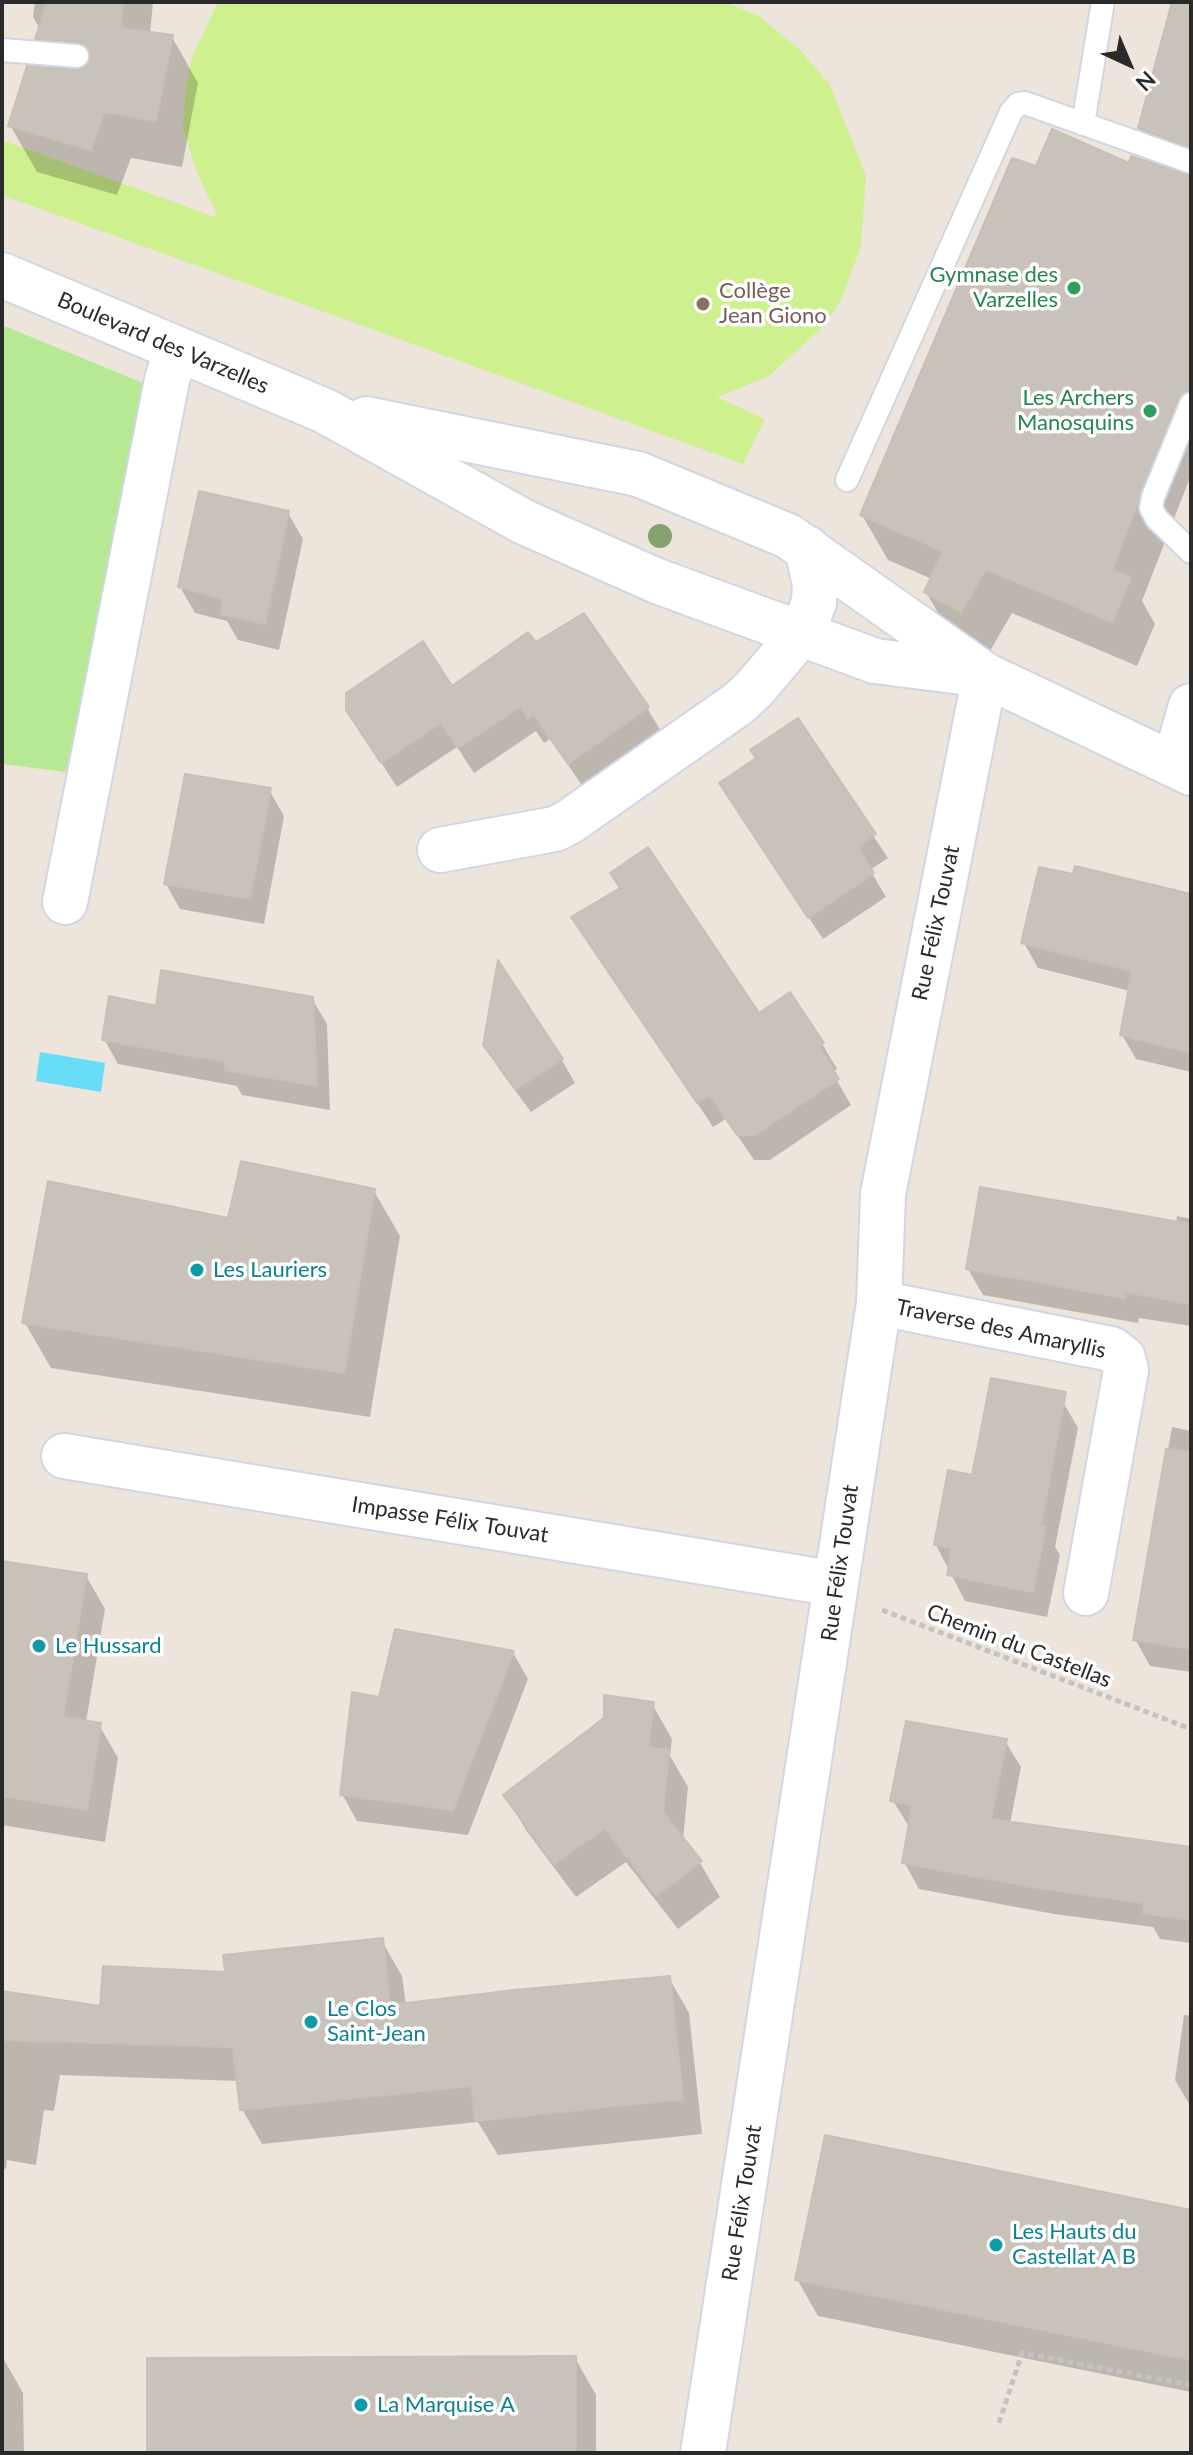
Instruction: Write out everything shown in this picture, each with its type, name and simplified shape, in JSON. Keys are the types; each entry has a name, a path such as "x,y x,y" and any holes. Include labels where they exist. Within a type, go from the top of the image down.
{"street":[{"name":"Boulevard des Varzelles","path":"2,275 325,411 524,522 657,581 875,661 985,675"},
{"path":"65,902 167,380 176,350"},
{"name":"Boulevard des Varzelles","path":"325,411 638,474 788,536 985,675 1182,769"},
{"path":"524,522 521,505 524,489 536,471 552,457"},
{"path":"440,850 555,829 739,703 798,635 814,602 814,573 807,548"},
{"name":"Rue Félix Touvat","path":"703,2453 879,1303 883,1194 985,675"},
{"path":"1182,769 1191,706"},
{"name":"Traverse des Amaryllis","path":"879,1303 1111,1349 1123,1358 1126,1370 1086,1593"},
{"name":"Impasse Félix Touvat","path":"64,1456 835,1591"}],"lane":[{"path":"1083,124 1103,2"},
{"path":"2,50 77,56"},
{"path":"847,480 1011,112 1018,104 1025,103 1191,162"},
{"path":"1191,404 1151,508 1157,519 1191,552"}],"path":[{"name":"Chemin du Castellas","path":"835,1591 1191,1729"},
{"path":"999,2423 1022,2353 1191,2385"}],"green space":[{"path":"218,2 725,2 759,16 801,51 830,85 866,176 861,246 842,298 824,326 769,376 717,397 765,419 743,464 2,195 2,140 218,218 196,170 183,128 192,57"},
{"path":"2,325 143,383 66,772 2,764"}],"water":[{"path":"40,1052 105,1063 101,1092 36,1081"}],"building":[{"path":"47,2 123,2 120,28 173,35 156,121 104,112 91,150 8,126 27,66 77,70 84,68 91,58 89,49 79,42 35,39"},
{"path":"1172,2 1191,2 1191,147 1138,128"},
{"name":"Gymnase des Varzelles","path":"1052,129 1129,163 1131,156 1191,176 1191,382 1178,399 1112,570 1131,578 1112,622 986,569 961,612 924,592 943,551 860,515 1012,158 1036,166"},
{"path":"199,491 289,511 265,624 221,614 223,599 178,587"},
{"path":"584,613 649,707 568,764 534,715 528,719 520,707 458,748 441,723 381,763 346,710 346,693 423,641 452,686 528,632 536,642"},
{"path":"798,718 876,834 858,847 874,873 808,918 719,783 756,758 750,750"},
{"path":"185,774 271,788 250,899 164,884"},
{"path":"648,847 759,1013 790,992 824,1043 819,1046 839,1079 755,1135 737,1135 710,1095 697,1103 571,917 620,888 610,873"},
{"path":"1075,866 1191,894 1191,1053 1120,1035 1132,971 1021,943 1039,867 1073,874"},
{"path":"498,960 563,1059 516,1089 483,1045"},
{"path":"161,970 313,997 317,1086 225,1070 225,1062 102,1040 109,996 156,1006"},
{"name":"Les Lauriers","path":"241,1161 375,1189 344,1373 22,1323 48,1181 228,1218"},
{"path":"980,1187 1191,1224 1191,1304 1125,1292 1124,1298 966,1269"},
{"path":"991,1378 1066,1392 1041,1525 1046,1527 1033,1592 947,1575 952,1548 934,1545 948,1470 972,1475"},
{"path":"1166,1449 1191,1452 1191,1649 1133,1640"},
{"name":"Le Hussard","path":"2,1561 87,1574 63,1717 101,1723 87,1810 2,1796"},
{"path":"395,1629 514,1651 453,1810 340,1795 352,1692 379,1697"},
{"path":"604,1695 654,1702 648,1747 669,1750 663,1812 702,1861 656,1896 605,1828 554,1864 503,1795 604,1718"},
{"path":"906,1721 1007,1739 991,1819 1191,1847 1191,1920 1143,1913 1144,1903 1038,1888 902,1863 912,1805 890,1801"},
{"path":"383,1938 390,2005 670,1976 683,2099 475,2121 472,2086 240,2110 233,2047 2,2040 2,1991 100,2006 103,1966 225,1972 223,1955"},
{"name":"Les Hauts du Castellat A B","path":"825,2135 1191,2210 1191,2360 795,2280"},
{"name":"La Marquise A","path":"576,2356 576,2453 147,2453 147,2358"}],"place":[{"name":"Gymnase des Varzelles","path":"1074,288"},
{"name":"Collège Jean Giono","path":"703,304"},
{"name":"Les Archers Manosquins","path":"1150,411"},
{"name":"Les Lauriers","path":"197,1270"},
{"name":"Le Hussard","path":"39,1646"},
{"name":"Le Clos Saint-Jean","path":"311,2022"},
{"name":"Les Hauts du Castellat A B","path":"996,2245"},
{"name":"La Marquise A","path":"361,2405"}]}
